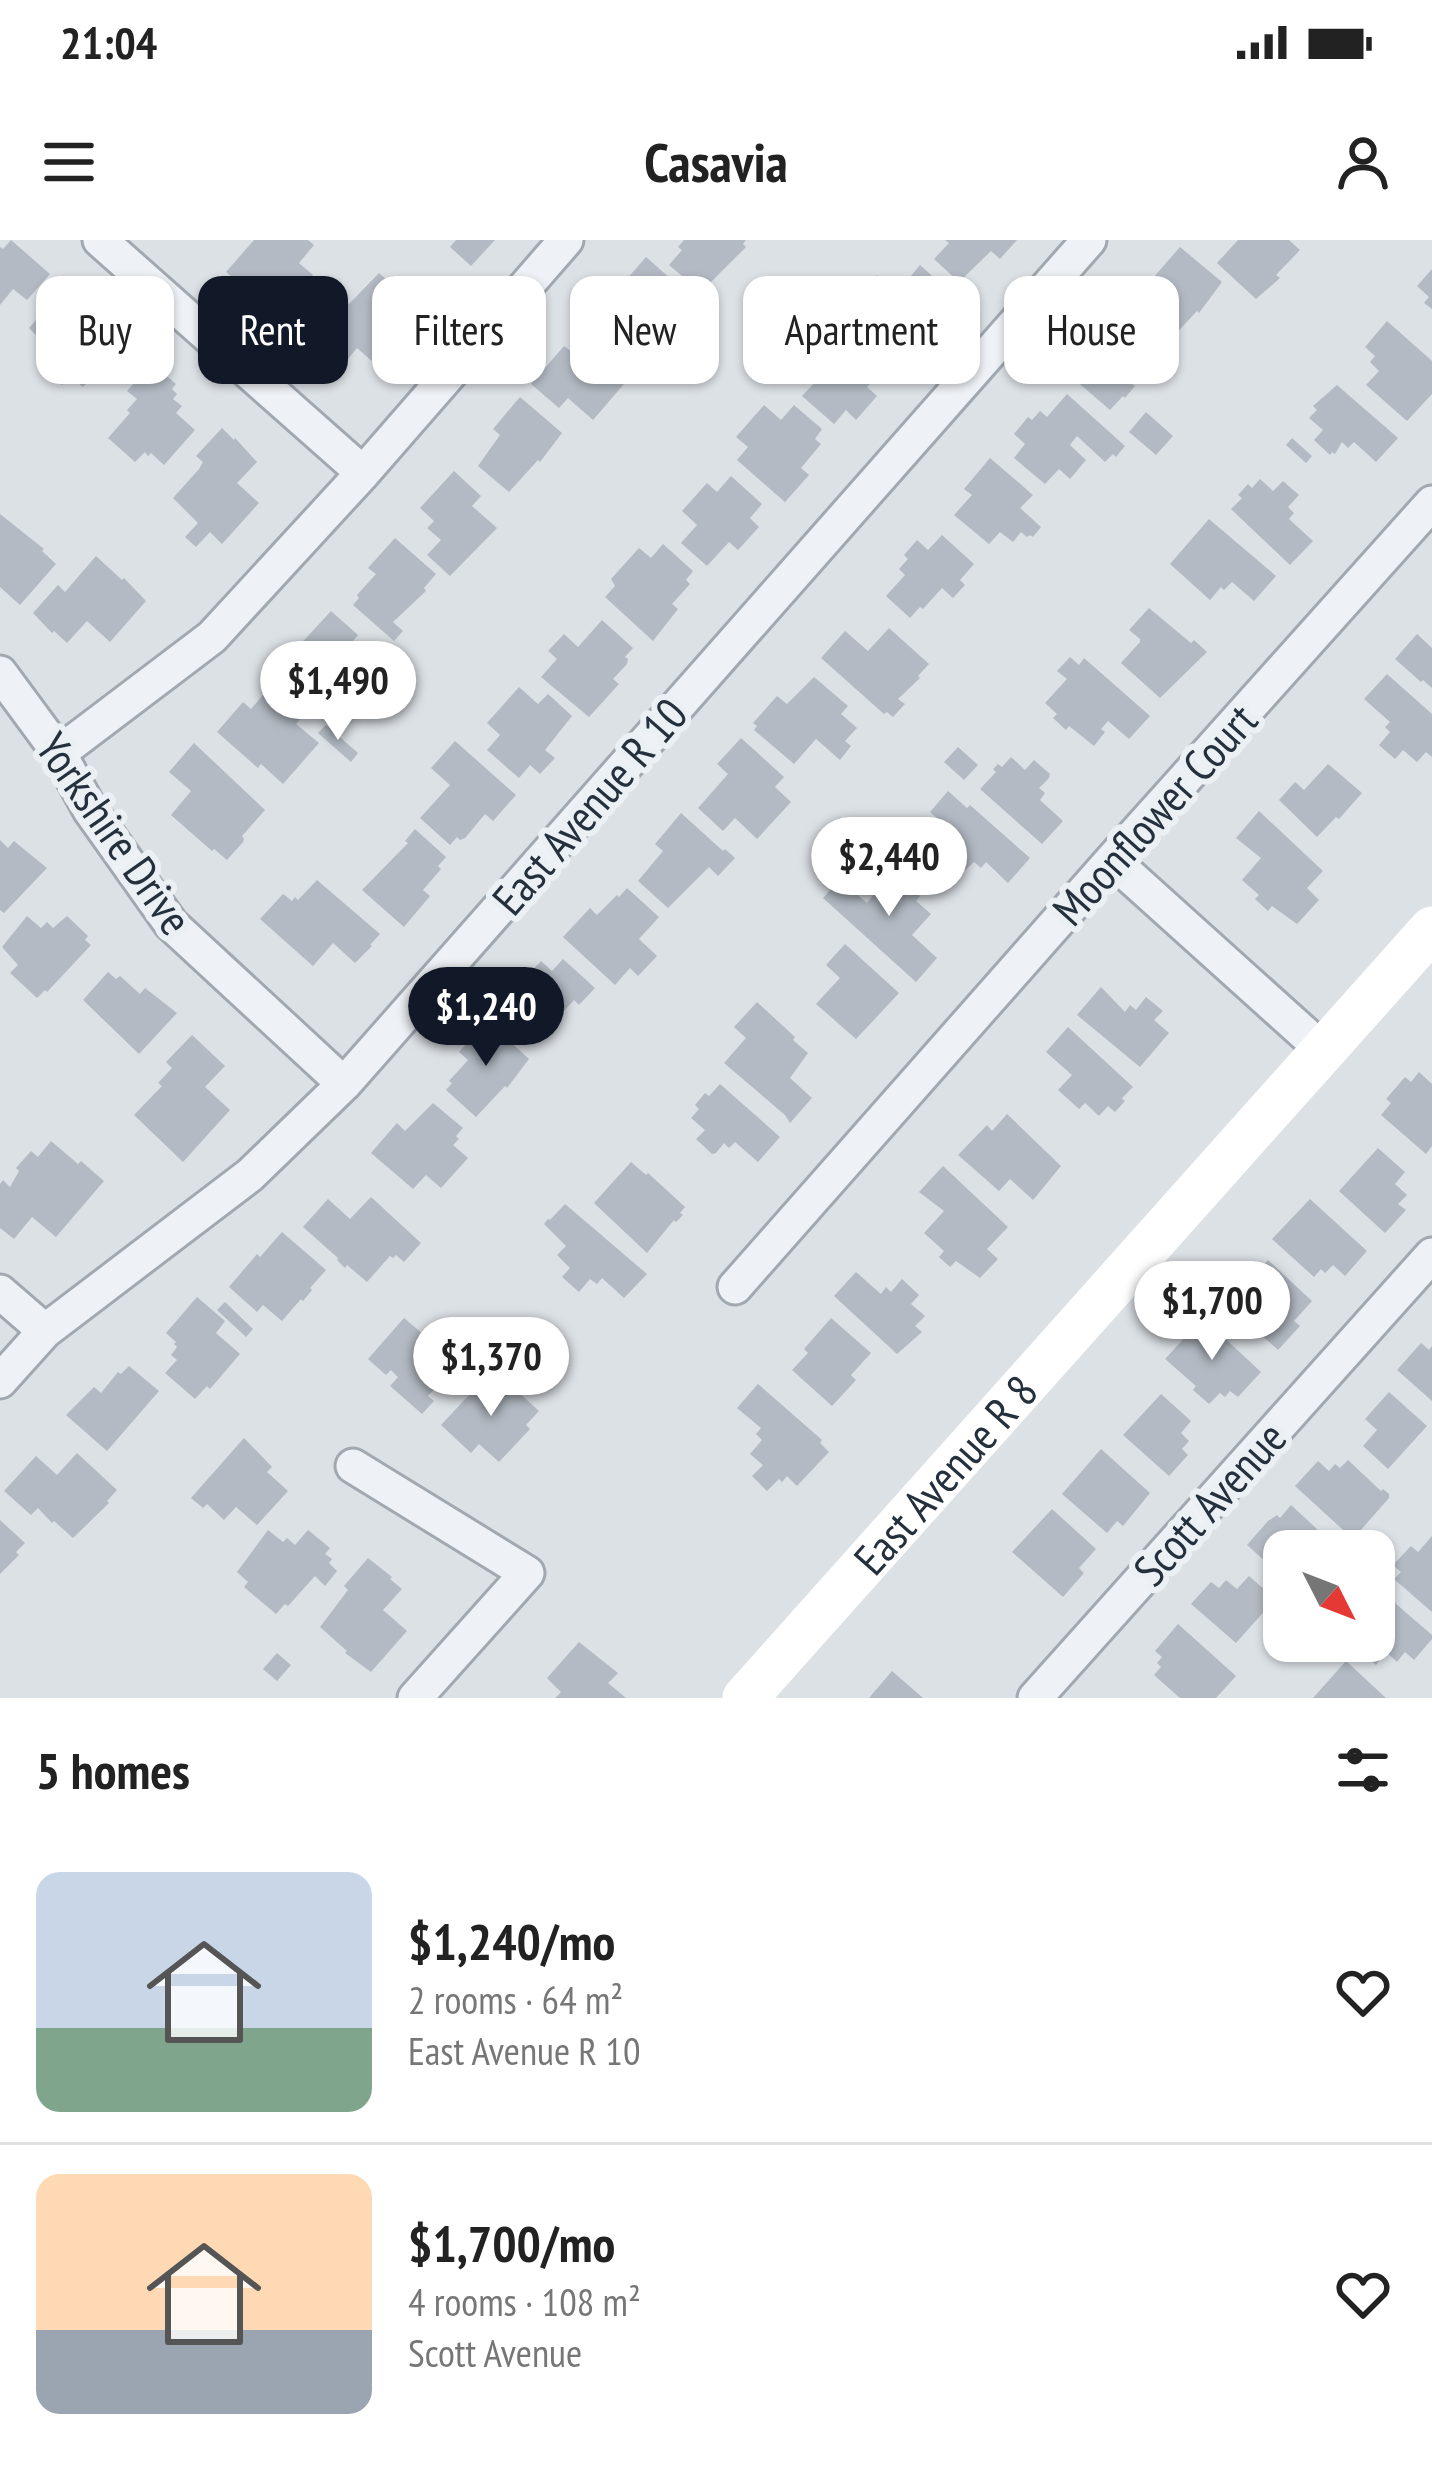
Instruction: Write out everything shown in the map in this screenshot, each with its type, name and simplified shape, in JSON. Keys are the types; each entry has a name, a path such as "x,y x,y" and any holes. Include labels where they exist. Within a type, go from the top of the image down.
{"street":[{"path":"100,240 363,473"},
{"path":"59,753 212,637 566,240"},
{"name":"East Avenue R 10","path":"0,1381 45,1330 250,1175 344,1084 1089,240"},
{"name":"Moonflower Court","path":"734,1287 1432,503"},
{"name":"Yorkshire Drive","path":"0,673 59,753 90,811 171,924 344,1084"},
{"path":"1112,860 1324,1051"},
{"name":"East Avenue R 8","path":"746,1698 1432,929"},
{"name":"Scott Avenue","path":"1035,1698 1432,1255"},
{"path":"0,1292 45,1330"},
{"path":"353,1466 527,1574 415,1698"}],"building":[{"path":"11,240 50,274 36,276 36,290 27,300 13,289 0,305 0,247"},
{"path":"254,240 308,240 314,245 299,263 312,276 231,276 226,272"},
{"path":"456,240 495,240 471,266 450,247"},
{"path":"684,240 746,240 746,247 717,276 682,276 669,265 682,250 678,247"},
{"path":"945,240 1017,240 1000,259 991,251 965,276 952,276 934,259 949,243"},
{"path":"1238,240 1289,240 1300,250 1276,275 1280,278 1256,299 1217,263"},
{"path":"1180,247 1222,282 1179,330 1179,276 1155,276"},
{"path":"646,257 668,276 629,276"},
{"path":"920,265 932,276 911,276"},
{"path":"1432,269 1432,309 1424,303 1429,297 1417,286"},
{"path":"372,280 372,361 357,348 348,359 349,304"},
{"path":"1387,321 1432,361 1432,394 1407,421 1366,385 1379,371 1370,362 1375,356 1365,347"},
{"path":"564,346 570,350 570,384 624,384 593,420 568,398 559,408 531,384 546,384 546,367"},
{"path":"133,384 176,384 173,399 182,406 176,413 195,430 164,465 145,452 135,462 108,438 137,399 127,391"},
{"path":"813,384 870,384 867,387 877,396 856,420 846,410 834,424 802,396"},
{"path":"1080,384 1135,386 1110,410"},
{"path":"1337,385 1398,438 1376,462 1354,442 1348,448 1342,442 1330,455 1314,440 1323,430 1309,418 1317,410 1313,406"},
{"path":"1067,394 1125,446 1105,462 1077,436 1070,445 1086,460 1070,479 1059,469 1045,484 1014,458 1025,444 1014,434 1028,417 1032,420 1040,411 1047,417"},
{"path":"520,397 562,433 509,492 478,466 500,435 493,429"},
{"path":"764,405 781,420 794,405 822,429 815,439 821,444 801,468 809,475 785,502 737,460 748,447 736,437"},
{"path":"1146,412 1173,436 1156,455 1129,432"},
{"path":"222,428 257,462 237,483 259,503 222,544 210,532 196,547 185,537 198,523 173,498 203,462 196,456"},
{"path":"1292,438 1312,456 1306,463 1286,445"},
{"path":"990,458 1033,495 1020,508 1041,527 1033,537 1021,532 1013,542 1000,532 989,544 954,515 972,495 964,489"},
{"path":"454,471 481,496 472,506 497,528 450,576 427,555 441,540 427,528 434,521 420,508"},
{"path":"731,476 762,504 750,518 759,527 738,550 729,542 707,566 681,543 697,525 682,511 707,483 717,492"},
{"path":"1260,479 1273,491 1283,481 1299,495 1288,507 1294,513 1289,519 1313,541 1290,565 1231,509 1248,484 1252,488"},
{"path":"0,514 56,564 20,605 0,587"},
{"path":"1209,519 1276,576 1254,601 1232,582 1210,600 1170,564"},
{"path":"942,535 974,564 953,598 942,588 910,618 886,596 905,575 899,569 917,540 928,550"},
{"path":"395,538 436,574 426,591 393,622 403,631 394,641 353,605 376,574 368,568"},
{"path":"663,544 693,571 686,580 690,584 672,604 678,609 653,641 605,597 615,586 611,579 639,548 651,558"},
{"path":"96,556 146,601 110,642 87,621 67,643 33,613 58,585 65,592"},
{"path":"1149,608 1207,652 1160,698 1121,663 1140,642 1129,630"},
{"path":"331,611 358,635 348,647 383,681 370,696 364,690 352,702 347,698 339,702 328,714 296,688 309,673 304,668 309,662 296,649"},
{"path":"602,620 633,648 625,657 627,664 613,679 619,684 589,717 541,677 557,659 548,651 564,634 578,647"},
{"path":"889,628 929,664 898,699 905,704 893,717 821,658 845,631 868,651"},
{"path":"1417,634 1432,648 1432,688 1395,659"},
{"path":"1070,657 1079,665 1084,658 1150,716 1129,739 1108,721 1094,746 1053,718 1057,714 1045,703 1067,679 1057,671"},
{"path":"1387,674 1432,714 1432,757 1426,752 1417,762 1403,750 1395,759 1379,745 1390,732 1385,727 1390,722 1364,699"},
{"path":"814,677 848,706 841,714 857,728 845,741 851,746 840,760 816,739 794,764 754,730 753,723 777,696 787,704"},
{"path":"519,687 538,704 548,694 572,716 545,750 555,758 540,774 530,765 519,778 487,750 500,735 487,723"},
{"path":"268,689 301,718 296,724 319,743 283,784 217,732 243,702 251,709"},
{"path":"326,725 358,753 351,762 318,733"},
{"path":"741,738 784,777 775,787 791,802 757,839 735,818 723,831 698,808 728,774 717,764"},
{"path":"455,741 516,795 493,821 485,814 465,838 457,837 450,845 420,818 450,785 431,768"},
{"path":"194,743 265,810 227,860 171,815 191,791 169,772"},
{"path":"958,747 978,765 964,780 944,762"},
{"path":"1011,757 1025,770 1034,760 1050,774 1039,788 1045,793 1040,800 1063,821 1042,844 980,789 996,772 993,769"},
{"path":"1328,764 1362,793 1317,837 1279,800 1295,782 1304,790"},
{"path":"948,791 1030,858 1008,883 986,862 981,868 974,862 961,874 932,847 949,829 930,812"},
{"path":"1259,811 1323,871 1307,888 1319,900 1297,924 1272,906 1268,911 1242,880 1261,858 1236,838"},
{"path":"681,813 735,858 718,876 709,867 668,908 638,881 663,851 655,844"},
{"path":"415,829 446,857 423,890 430,896 404,927 362,890 408,843"},
{"path":"0,840 8,848 14,841 47,868 4,913 0,910"},
{"path":"899,863 924,885 916,901 931,914 912,935 937,958 916,982 823,898 840,879 867,903"},
{"path":"317,880 380,934 355,963 333,943 313,966 260,919 283,894 298,900"},
{"path":"627,888 659,917 639,939 657,956 638,976 630,968 615,985 563,937 590,908 597,915"},
{"path":"27,916 41,928 47,922 53,928 67,916 91,945 37,998 10,973 18,965 2,947"},
{"path":"845,944 899,993 856,1039 816,1004 840,978 826,965"},
{"path":"563,959 595,988 579,1005 574,1000 534,1040 509,1018 527,997 521,992 531,981 526,977 541,961 552,971"},
{"path":"108,972 140,994 145,988 177,1013 139,1054 83,1000"},
{"path":"1101,987 1125,1012 1130,1005 1136,1010 1146,997 1163,1011 1154,1020 1169,1033 1140,1067 1077,1015"},
{"path":"757,1002 808,1053 790,1078 812,1098 790,1123 724,1063 746,1038 734,1027"},
{"path":"487,1021 529,1059 476,1117 446,1090 468,1060 459,1052"},
{"path":"1068,1027 1133,1087 1115,1112 1108,1106 1099,1116 1085,1103 1079,1109 1058,1090 1072,1075 1046,1052"},
{"path":"192,1035 225,1066 205,1087 230,1110 183,1162 134,1115 162,1086 158,1083 172,1068 166,1062"},
{"path":"1419,1072 1432,1084 1432,1146 1426,1154 1381,1115 1391,1103 1386,1099 1405,1077 1411,1082"},
{"path":"720,1084 780,1137 758,1162 735,1142 729,1148 724,1143 712,1154 696,1139 705,1130 691,1118 699,1109 695,1105"},
{"path":"433,1103 463,1128 453,1145 468,1158 441,1188 426,1175 413,1189 371,1153 397,1123 405,1131"},
{"path":"1007,1114 1061,1166 1033,1200 1010,1179 999,1191 958,1155 987,1125 992,1131"},
{"path":"51,1141 104,1181 56,1237 32,1217 14,1239 0,1228 0,1184 3,1180 10,1187 19,1171 16,1168 31,1151 38,1157"},
{"path":"1378,1148 1405,1172 1395,1184 1407,1195 1398,1204 1406,1210 1385,1233 1339,1191"},
{"path":"631,1162 685,1207 647,1253 594,1203"},
{"path":"943,1166 1008,1227 987,1249 998,1259 980,1278 956,1261 950,1267 939,1257 944,1251 924,1233 944,1211 919,1192"},
{"path":"371,1197 421,1243 404,1262 390,1256 367,1282 347,1265 345,1268 303,1227 328,1199 350,1219"},
{"path":"1310,1199 1367,1251 1345,1276 1333,1265 1314,1277 1272,1239"},
{"path":"565,1204 647,1274 624,1298 602,1278 597,1284 590,1279 579,1292 562,1277 570,1268 557,1255 566,1246 544,1224"},
{"path":"282,1232 326,1270 282,1321 263,1305 257,1312 229,1287"},
{"path":"1268,1260 1312,1301 1294,1321 1300,1326 1278,1350 1222,1296 1247,1271 1253,1277"},
{"path":"856,1272 881,1294 886,1287 891,1292 902,1279 919,1295 911,1304 925,1316 915,1326 922,1332 897,1354 834,1296"},
{"path":"197,1297 225,1321 216,1333 240,1354 195,1399 165,1373 177,1360 171,1355 176,1342 166,1333"},
{"path":"225,1302 253,1329 246,1337 217,1310"},
{"path":"404,1318 423,1334 426,1331 457,1363 428,1396 434,1401 422,1414 390,1386 398,1377 391,1370 386,1375 368,1359"},
{"path":"831,1318 871,1353 851,1375 856,1380 832,1406 792,1370"},
{"path":"1203,1318 1261,1372 1238,1397 1230,1391 1225,1397 1220,1393 1209,1404 1165,1359"},
{"path":"1421,1343 1429,1350 1432,1346 1432,1401 1397,1370"},
{"path":"129,1366 159,1391 107,1451 66,1415 94,1387 101,1393"},
{"path":"484,1379 495,1389 504,1379 539,1411 526,1425 530,1429 499,1462 479,1444 471,1453 441,1425"},
{"path":"758,1384 822,1440 829,1452 797,1486 787,1476 767,1491 752,1476 763,1465 750,1454 762,1440 756,1434 761,1428 737,1408"},
{"path":"1389,1392 1427,1426 1388,1469 1363,1446 1377,1430 1365,1419"},
{"path":"1161,1394 1191,1421 1181,1433 1189,1441 1182,1449 1188,1455 1169,1476 1123,1435"},
{"path":"244,1438 272,1467 267,1472 288,1491 257,1525 236,1507 224,1520 207,1504 203,1508 191,1498"},
{"path":"1101,1449 1150,1493 1123,1526 1117,1521 1107,1533 1062,1494"},
{"path":"77,1453 117,1490 73,1538 38,1508 31,1515 4,1491 36,1456 57,1475"},
{"path":"1348,1460 1389,1494 1361,1530 1343,1530 1295,1486 1318,1461 1329,1471 1335,1464 1340,1468"},
{"path":"1291,1505 1318,1530 1263,1530 1263,1559 1247,1545 1268,1521 1277,1515 1280,1518"},
{"path":"1052,1509 1096,1549 1079,1568 1084,1573 1063,1597 1012,1552"},
{"path":"0,1520 25,1543 0,1574"},
{"path":"268,1530 295,1545 308,1530 330,1548 325,1554 337,1571 325,1586 315,1576 276,1614 244,1587 248,1582 237,1572"},
{"path":"1432,1536 1432,1612 1395,1580 1401,1572 1395,1563 1411,1546 1418,1552"},
{"path":"368,1558 402,1589 383,1610 407,1631 371,1672 320,1627 348,1590 344,1586"},
{"path":"1249,1576 1263,1588 1263,1613 1236,1643 1191,1604 1211,1582 1219,1588 1226,1580 1237,1589"},
{"path":"1395,1603 1432,1635 1414,1660 1405,1652 1397,1662"},
{"path":"1178,1624 1236,1676 1216,1698 1180,1698 1154,1675 1162,1657 1155,1651"},
{"path":"579,1642 618,1673 608,1683 626,1698 555,1698 561,1692 547,1678"},
{"path":"277,1653 291,1665 277,1681 263,1669"},
{"path":"1347,1662 1386,1698 1313,1698"},
{"path":"892,1671 923,1698 869,1698"}]}
